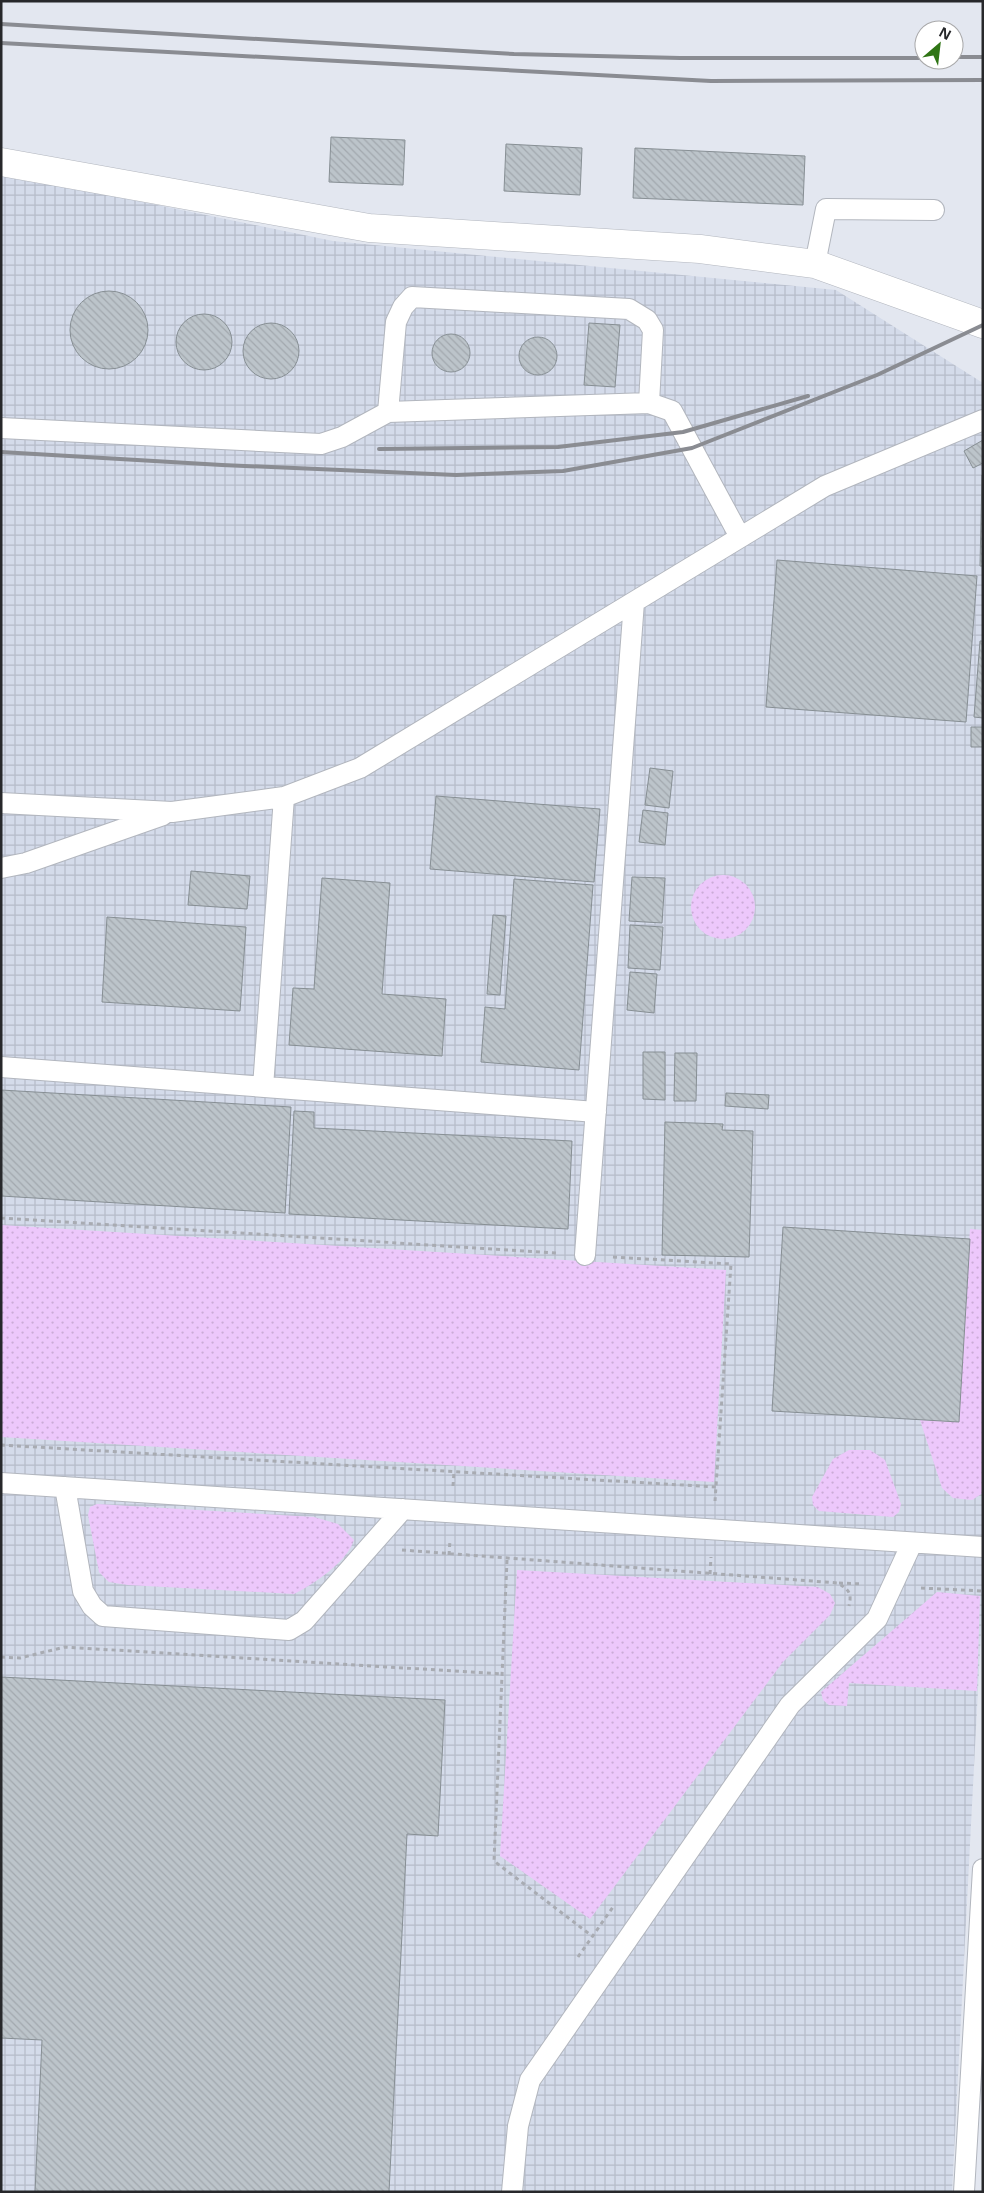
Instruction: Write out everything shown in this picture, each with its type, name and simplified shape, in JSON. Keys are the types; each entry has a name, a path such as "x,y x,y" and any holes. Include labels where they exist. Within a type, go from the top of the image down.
{"street":[{"path":"1,162 369,228 700,249 815,264 983,324"}],"lane":[{"path":"815,264 826,209 934,210"},
{"path":"388,412 396,322 402,307 412,297 629,309 647,320 653,330 649,403"},
{"path":"1,428 321,444 342,437 388,412 649,403 672,411 740,537"},
{"path":"1,803 172,812 284,797 360,768 825,486 983,420"},
{"path":"585,1255 634,602"},
{"path":"263,1087 284,797"},
{"path":"1,868 26,863 172,812"},
{"path":"1,1067 596,1112"},
{"path":"1,1483 983,1547"},
{"path":"65,1487 83,1590 92,1606 103,1616 289,1630 304,1621 403,1509"},
{"path":"512,2192 518,2126 530,2080 790,1705 877,1619 912,1543"},
{"path":"964,2192 983,1869"}],"path":[{"path":"1,1218 731,1264 710,1574"},
{"path":"1,1445 716,1487"},
{"path":"369,1547 507,1560 838,1583 849,1590 851,1596 849,1607 844,1613"},
{"path":"507,1560 494,1861 592,1936"},
{"path":"1,1657 20,1658 65,1647 502,1674"},
{"path":"576,1961 617,1901"}],"shaded area":[{"path":"1,173 333,241 836,290 983,383 983,1593 952,2192 1,2192"},
{"path":"723,875 741,881 749,889 755,907 749,925 741,933 723,939 705,933 697,925 691,907 697,889 705,881"},
{"path":"1,1225 726,1270 714,1482 1,1437"},
{"path":"970,1229 983,1230 983,1493 972,1500 953,1498 942,1488 920,1420 959,1422"},
{"path":"849,1450 870,1450 885,1460 901,1504 899,1512 893,1517 819,1511 813,1505 812,1497 833,1459"},
{"path":"97,1504 314,1517 338,1524 354,1540 344,1556 329,1572 294,1594 128,1585 109,1582 99,1572 88,1515 90,1507"},
{"path":"517,1570 818,1587 830,1594 835,1603 830,1615 783,1662 590,1919 500,1856"},
{"path":"937,1592 980,1596 977,1691 849,1683 847,1706 829,1705 823,1700 821,1692"}],"building":[{"path":"331,137 405,140 403,185 329,182"},
{"path":"506,144 582,148 580,195 504,191"},
{"path":"635,148 805,156 803,205 633,198"},
{"path":"109,291 124,294 137,302 145,315 148,330 145,345 137,358 124,366 109,369 94,366 81,358 73,345 70,330 73,315 81,302 94,294"},
{"path":"204,314 215,316 224,322 230,331 232,342 230,353 224,362 215,368 204,370 193,368 184,362 178,353 176,342 178,331 184,322 193,316"},
{"path":"271,323 282,325 291,331 297,340 299,351 297,362 291,371 282,377 271,379 260,377 251,371 245,362 243,351 245,340 251,331 260,325"},
{"path":"589,323 620,325 615,387 584,385"},
{"path":"451,334 465,339 470,353 465,367 451,372 437,367 432,353 437,339"},
{"path":"538,337 552,342 557,356 552,370 538,375 524,370 519,356 524,342"},
{"path":"983,440 983,463 973,468 964,451"},
{"path":"982,475 983,566 980,566"},
{"path":"777,560 977,576 966,722 766,707"},
{"path":"980,641 983,641 983,718 974,717"},
{"path":"971,727 983,727 983,747 971,747"},
{"path":"650,768 673,771 669,808 645,805"},
{"path":"436,796 600,809 594,882 430,869"},
{"path":"643,810 668,813 665,845 639,842"},
{"path":"191,871 250,876 247,909 188,905"},
{"path":"632,877 665,878 662,923 629,921"},
{"path":"322,878 390,883 382,994 446,999 442,1056 289,1045 293,988 314,989"},
{"path":"514,879 593,885 579,1070 481,1062 485,1007 505,1009"},
{"path":"493,915 506,916 500,995 487,994"},
{"path":"107,917 246,927 240,1011 102,1002"},
{"path":"630,925 663,927 660,970 628,968"},
{"path":"630,972 657,974 654,1013 627,1010"},
{"path":"643,1052 665,1052 665,1100 643,1099"},
{"path":"675,1053 697,1053 696,1101 674,1101"},
{"path":"1,1090 291,1107 285,1213 1,1196"},
{"path":"726,1093 769,1095 768,1109 725,1106"},
{"path":"294,1111 314,1112 314,1128 572,1141 568,1229 289,1214"},
{"path":"665,1122 723,1124 722,1130 753,1131 749,1257 662,1255"},
{"path":"783,1227 970,1239 959,1422 772,1411"},
{"path":"1,1677 445,1700 438,1836 407,1834 389,2192 35,2192 42,2040 1,2038"}],"railway":[{"path":"1,24 514,54 680,58 914,58"},
{"path":"1,43 711,81 983,80"},
{"path":"964,57 983,57"},
{"path":"1,452 222,465 456,475 563,471 692,448 877,375 983,325"},
{"path":"379,449 558,447 683,432 808,396"}]}
